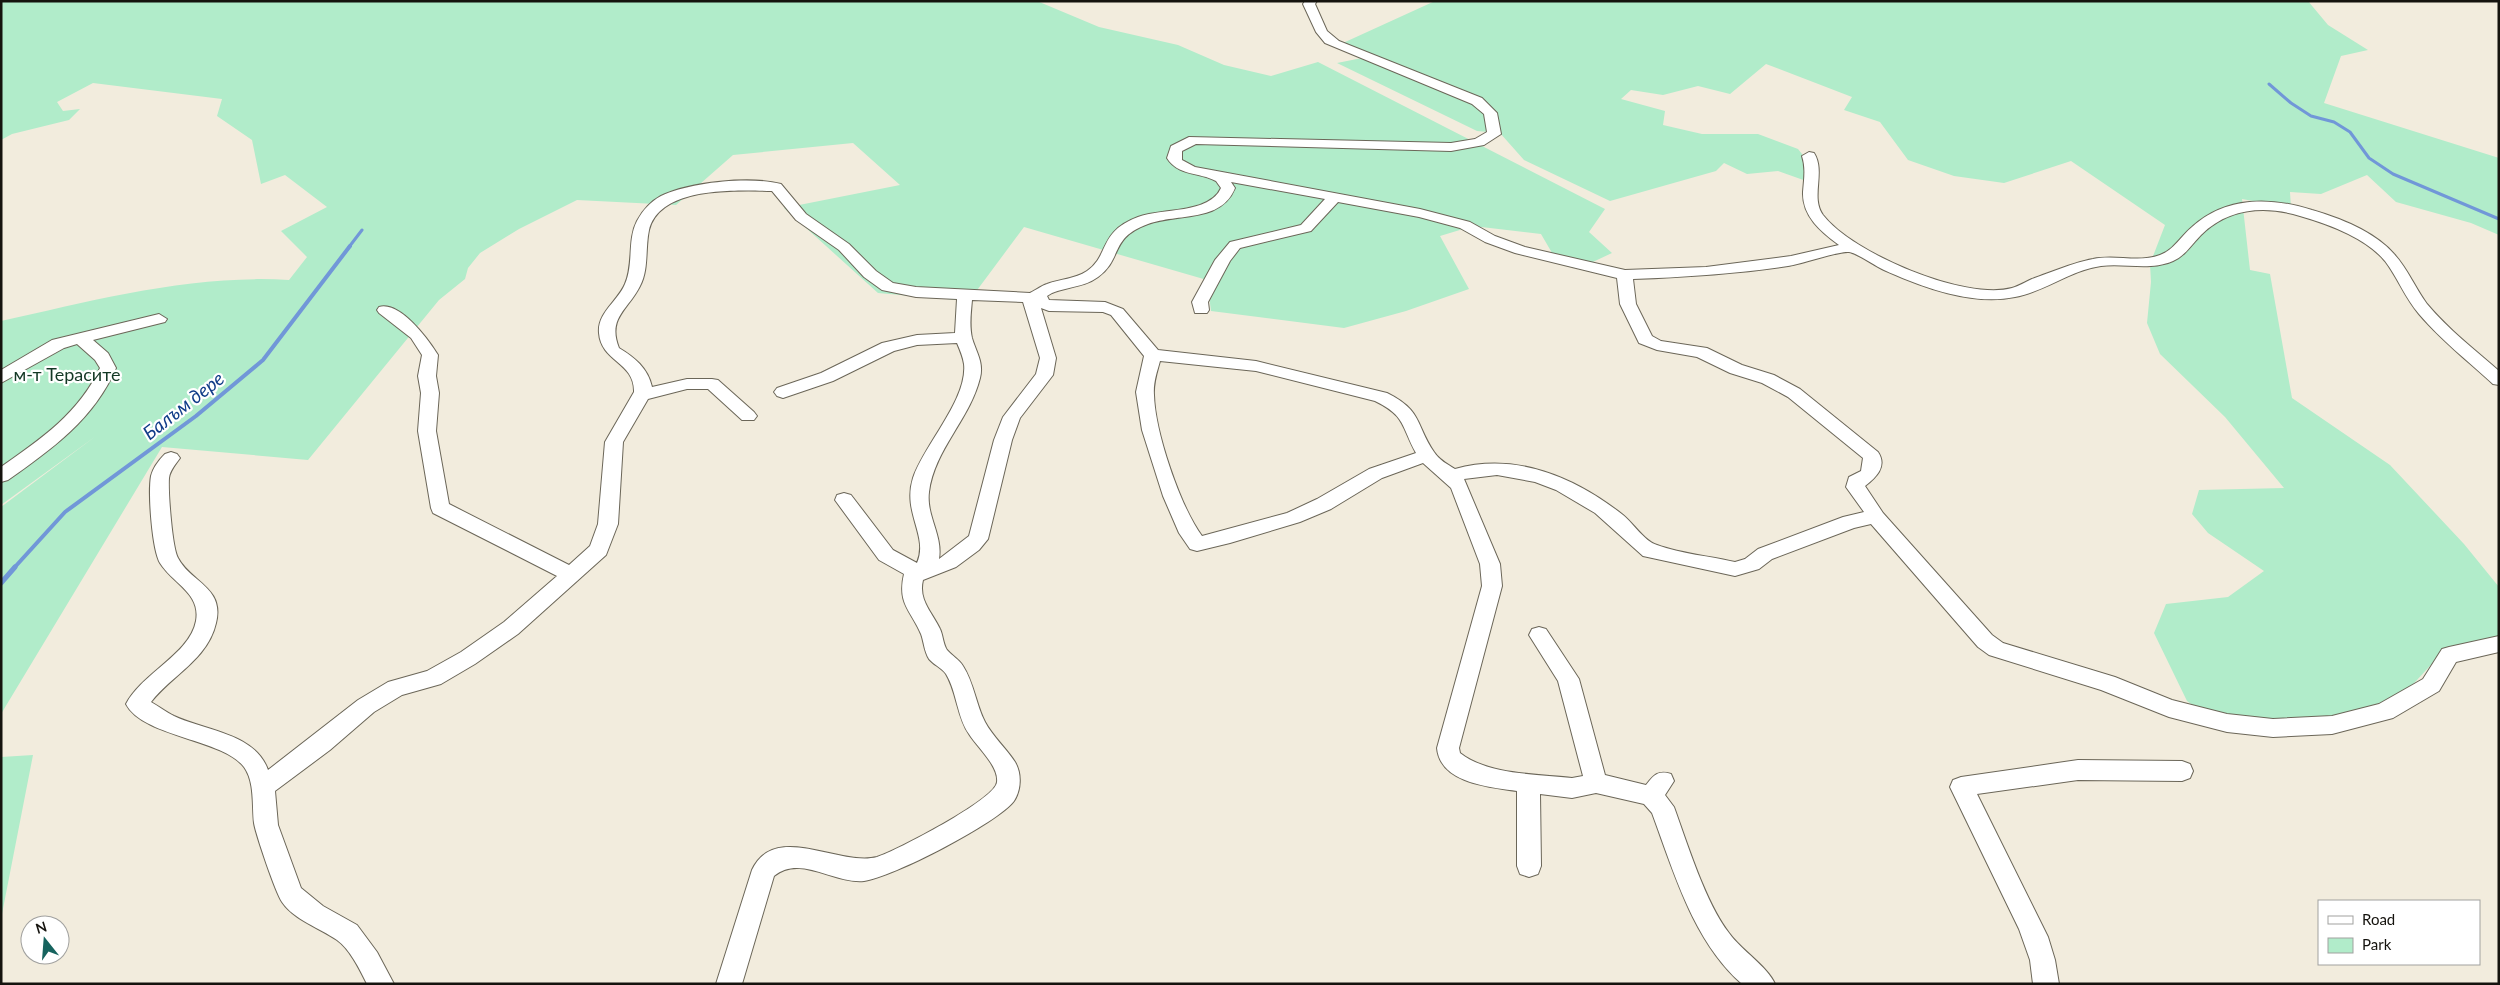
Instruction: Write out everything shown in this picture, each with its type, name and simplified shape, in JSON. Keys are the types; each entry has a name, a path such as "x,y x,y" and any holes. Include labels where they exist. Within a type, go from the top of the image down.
{"street":[{"path":"1311,1 1309,4 1318,24 1319,32 1324,38 1477,101 1490,113 1494,134 1479,142 1451,147 1208,139 1187,142 1176,149 1174,158 1183,167 1385,205 1465,225 1490,239 1520,250 1625,275 1714,271 1791,261 1852,248"},
{"path":"1809,156 1813,165 1810,192 1811,205 1822,224 1852,248 1937,285 1961,291 1991,295 2014,293 2094,263 2112,260 2135,264 2168,257 2183,249 2200,228 2240,206 2264,205 2307,213 2362,237 2381,248 2425,311 2461,347 2499,380"},
{"path":"1035,298 1046,290 1092,274 1123,229 1145,220 1218,204 1224,199 1228,188 1221,178 1213,174"},
{"path":"264,787 322,744 366,706 396,688 433,678 468,658 511,628 599,550 608,524 614,442 644,388 643,380 625,358 612,350 606,334 610,318 634,283 644,222 652,206 704,188 722,186 776,187 801,217 844,247 870,274 888,287 916,292 965,296 1035,298 1049,306 1104,307 1117,312 1153,356 1256,366 1381,397 1394,403 1407,414 1427,456 1438,468 1454,476 1462,492 1492,575 1489,597 1448,748 1449,758 1462,768 1487,776 1528,783 1572,788 1596,783 1657,788 1662,807 1698,899 1719,941 1743,968 1762,984"},
{"path":"1201,310 1200,302 1223,260 1235,245 1306,228 1335,196"},
{"path":"1625,275 1628,304 1645,339 1657,345 1701,352 1736,368 1768,379 1794,393 1872,456 1870,474 1856,482 1855,487 1872,508 1875,516 1985,641 1996,650 2107,682 2169,708 2227,723 2273,728 2306,728 2351,721 2385,712 2431,685 2449,655 2499,644"},
{"path":"729,984 764,870 773,860 790,856 864,870 889,864 994,805 1005,795 1009,782 1007,769 976,727 955,670 937,653 930,630 921,618 913,599 912,584 919,572 931,559 932,539 920,515 919,494 927,462 965,398 973,367 964,337 962,321 965,296"},
{"path":"844,500 886,556 919,572 966,551 978,539 1003,440 1012,416 1044,375 1048,358 1035,298"},
{"path":"386,310 417,335 430,355 427,376 430,393 427,431 440,508 572,575"},
{"path":"1,378 58,344 159,319"},
{"path":"783,392 827,377 888,347 917,340 964,337"},
{"path":"1,476 60,433 103,383 108,368 102,357 81,339"},
{"path":"1153,356 1147,375 1145,397 1155,439 1181,520 1197,544 1254,532 1294,518 1325,504 1359,482 1389,467 1427,456"},
{"path":"640,396 687,384 712,384 748,416"},
{"path":"170,458 160,478 166,557 178,573 198,587 205,602 206,623 197,642 171,670 145,691 137,704 166,722 236,748 254,762 264,787 266,825 290,895 314,914 348,933 368,960 380,984"},
{"path":"1454,476 1464,472 1496,467 1546,480 1590,500 1620,523 1640,544 1650,550 1736,569 1752,564 1765,554 1850,522 1875,516"},
{"path":"1539,635 1568,679 1596,783"},
{"path":"2046,984 2045,966 2034,934 1999,860 1961,787 2078,770 2182,771"},
{"path":"1528,783 1529,866"}],"green space":[{"name":"м-т Терасите","path":"1,1 1037,1 1099,27 1178,45 1224,65 1271,76 1318,62 1605,209 1589,232 1612,253 1580,268 1555,258 1541,234 1473,226 1440,236 1469,289 1406,311 1344,328 1211,311 1207,280 1024,227 969,301 878,293 784,208 900,185 853,143 733,155 676,205 577,200 519,229 480,253 468,268 465,279 439,300 308,460 162,447 1,714 1,507 96,436 1,505 1,321 144,290 216,281 289,280 307,257 281,231 327,207 285,175 261,184 252,140 217,116 222,99 93,83 57,102 63,111 80,109 69,120 12,134 1,140"},
{"path":"1435,1 2308,1 2328,25 2368,50 2341,56 2324,103 2499,158 2499,235 2471,223 2396,202 2367,175 2321,194 2290,192 2291,208 2242,199 2250,270 2270,274 2292,398 2390,465 2464,544 2499,587 2499,640 2441,654 2404,694 2331,721 2212,719 2187,701 2154,633 2166,604 2228,597 2264,571 2208,533 2192,514 2199,490 2284,488 2225,417 2160,354 2147,323 2151,282 2150,264 2165,225 2071,161 2004,183 1954,176 1908,160 1880,122 1844,110 1852,97 1766,64 1730,94 1698,86 1663,95 1631,90 1621,99 1665,111 1663,125 1702,134 1758,134 1798,149 1810,164 1809,182 1778,171 1747,174 1724,163 1716,171 1610,201 1524,160 1500,133 1477,131 1337,63 1372,56 1343,43"},
{"path":"33,755 1,919 1,757"}],"waterway":[{"path":"2269,84 2291,103 2311,116 2334,122 2350,132 2369,158 2393,174 2499,219"},
{"name":"Балъм дере","path":"349,247 362,230"},
{"name":"Балъм дере","path":"14,568 65,512 196,416 263,360 350,246"},
{"name":"Балъм дере","path":"1,583 15,567"}]}
